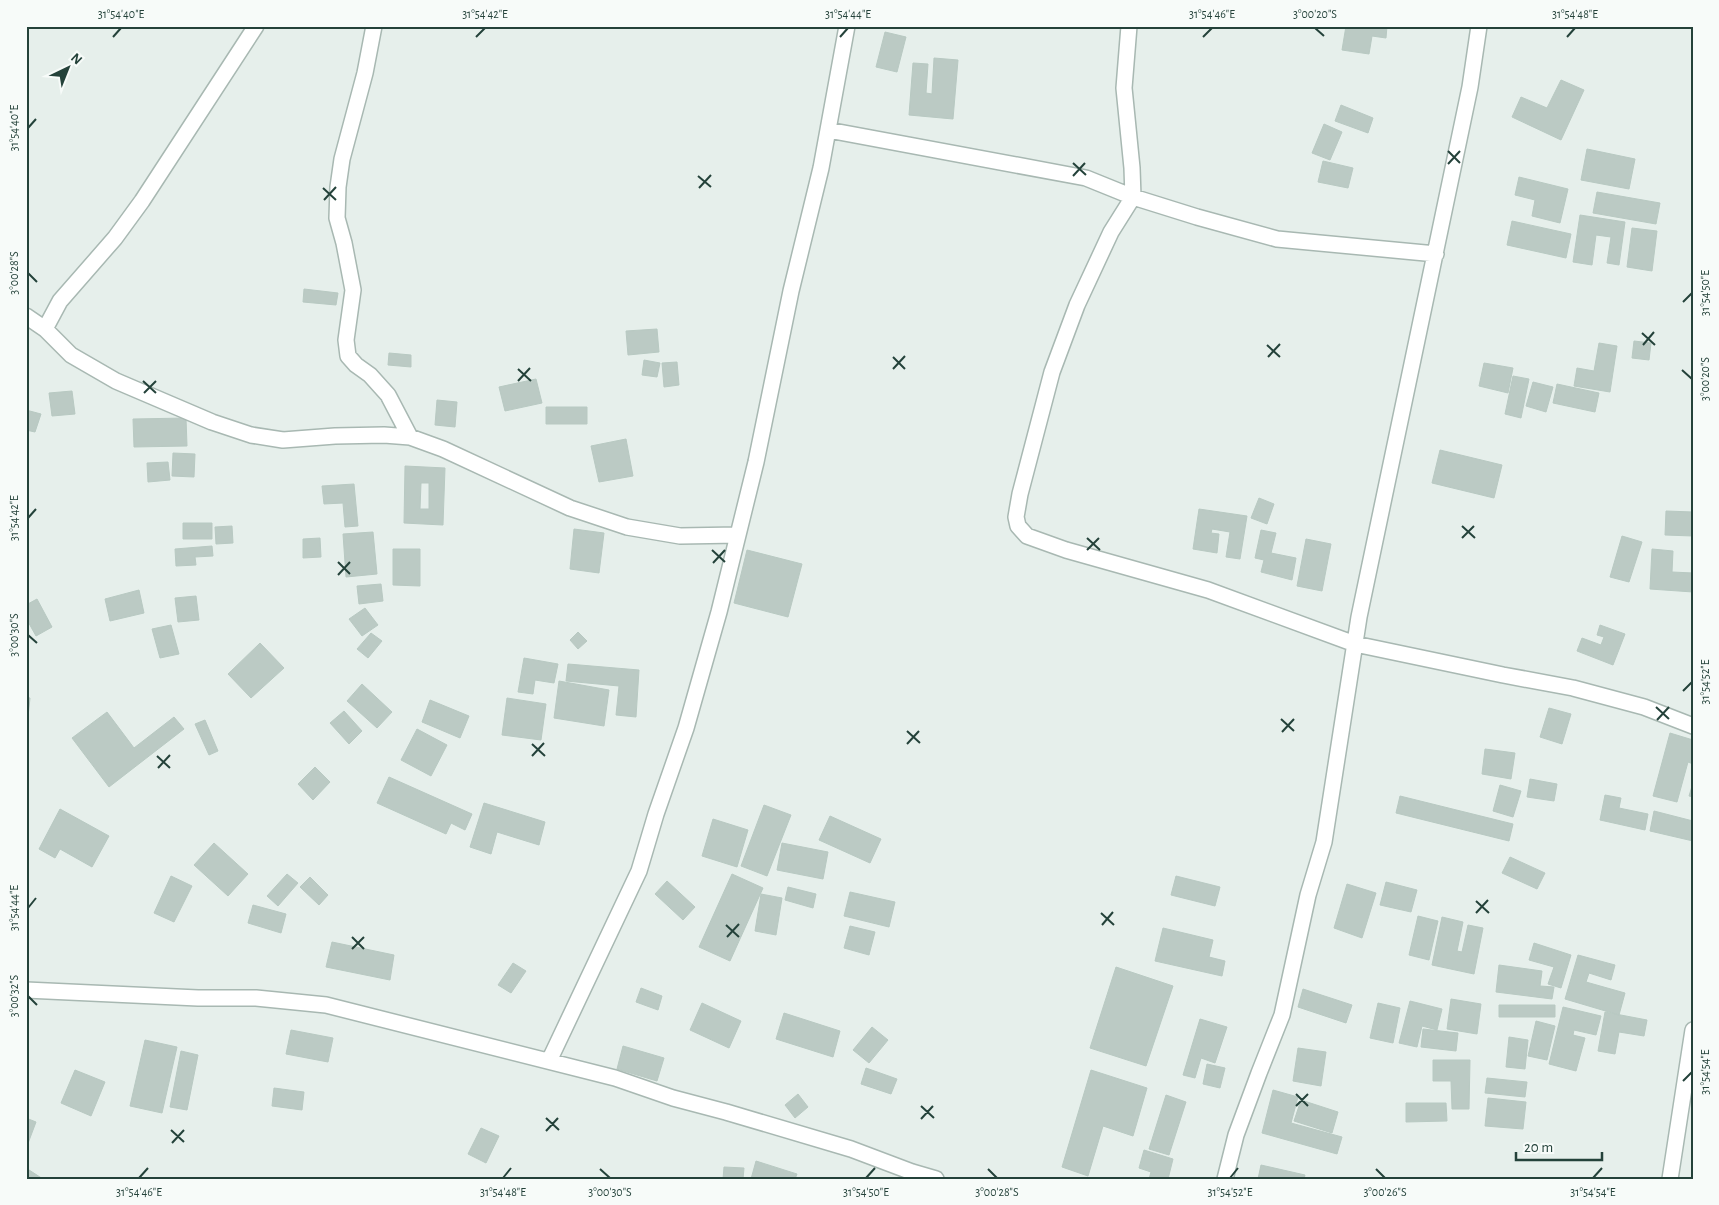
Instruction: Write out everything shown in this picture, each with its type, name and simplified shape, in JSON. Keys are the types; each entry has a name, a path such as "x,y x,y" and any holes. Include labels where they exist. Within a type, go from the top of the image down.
{"street":[{"path":"45,329 60,300 115,238 142,201 256,26"},
{"path":"374,26 365,73 342,160 338,187 337,218 353,290 346,340 348,356 356,365 370,375 388,395 410,438"},
{"path":"549,1061 639,871 656,814 686,728 719,612 756,462 791,291 821,168 846,26"},
{"path":"1130,26 1124,88 1133,197 1110,232 1077,305 1052,372 1020,494 1016,517 1018,526 1027,536 1066,550 1208,590 1355,644 1573,688 1644,707 1693,726"},
{"path":"1226,1179 1236,1135 1282,1015 1308,895 1324,842 1367,579 1470,87 1479,26"},
{"path":"828,130 1086,178 1133,197 1277,239 1436,254"},
{"path":"26,316 45,329 71,355 116,381 212,422 251,434 283,440 374,435 410,438 443,449 570,508 627,527 680,536 738,535"},
{"path":"26,990 198,998 256,998 326,1005 615,1078 673,1098 726,1112 850,1150 911,1175 936,1179"},
{"path":"1670,1179 1693,1030"}],"building":[{"path":"1346,26 1387,26 1386,38 1372,36 1369,54 1342,50"},
{"path":"885,32 906,37 897,72 876,67"},
{"path":"934,58 958,60 953,119 909,115 913,63 928,64 926,93 932,94"},
{"path":"1561,80 1584,90 1561,140 1512,117 1521,97 1547,108"},
{"path":"1341,105 1373,118 1368,133 1335,121"},
{"path":"1324,124 1342,132 1330,160 1312,153"},
{"path":"1587,149 1635,159 1629,189 1581,180"},
{"path":"1323,161 1353,168 1348,188 1318,182"},
{"path":"1519,177 1568,189 1560,223 1532,216 1535,200 1515,195"},
{"path":"1597,192 1660,203 1656,224 1593,213"},
{"path":"1580,215 1625,222 1619,265 1607,263 1611,237 1596,235 1592,265 1573,262"},
{"path":"1512,221 1571,234 1566,258 1507,245"},
{"path":"1632,228 1657,231 1652,271 1627,267"},
{"path":"304,289 338,293 336,305 303,302"},
{"path":"657,329 659,352 628,355 626,331"},
{"path":"1634,341 1651,343 1649,360 1632,358"},
{"path":"1599,343 1617,346 1610,392 1574,386 1577,368 1594,371"},
{"path":"389,353 411,355 411,367 388,365"},
{"path":"644,360 660,363 657,377 642,375"},
{"path":"677,362 679,385 664,387 662,363"},
{"path":"1484,363 1513,368 1508,393 1479,386"},
{"path":"1513,376 1529,379 1521,418 1505,414"},
{"path":"536,379 542,403 505,411 499,387"},
{"path":"1533,382 1553,387 1546,412 1526,406"},
{"path":"1557,384 1599,393 1595,412 1553,403"},
{"path":"72,391 75,414 52,416 49,393"},
{"path":"437,400 457,402 455,427 435,425"},
{"path":"546,407 587,407 587,424 546,424"},
{"path":"26,410 41,414 35,432 26,430"},
{"path":"186,418 187,446 134,447 133,419"},
{"path":"626,439 633,476 599,482 591,446"},
{"path":"1440,450 1502,465 1494,498 1432,483"},
{"path":"173,453 195,454 194,477 172,476"},
{"path":"168,462 170,480 148,482 147,463"},
{"path":"405,466 445,468 443,525 404,523","holes":["421,483 429,483 429,509 420,509"]},
{"path":"354,484 358,526 345,527 343,503 324,504 322,486"},
{"path":"1259,498 1274,504 1267,524 1251,518"},
{"path":"1199,509 1247,516 1240,559 1226,557 1230,532 1212,529 1211,533 1219,534 1217,553 1193,549"},
{"path":"1666,511 1693,512 1693,536 1665,535"},
{"path":"183,523 212,523 212,539 183,539"},
{"path":"232,526 233,543 216,544 215,527"},
{"path":"574,529 604,533 599,573 570,569"},
{"path":"1261,530 1276,533 1271,553 1296,558 1292,580 1261,572 1264,560 1255,558"},
{"path":"373,532 377,574 346,577 343,534"},
{"path":"1622,536 1642,542 1629,582 1610,577"},
{"path":"320,538 321,557 303,558 303,539"},
{"path":"1306,539 1331,544 1322,591 1297,586"},
{"path":"212,546 213,556 195,557 196,565 176,566 175,549"},
{"path":"393,549 420,549 420,586 393,585"},
{"path":"1652,549 1673,551 1672,572 1693,573 1693,592 1650,589"},
{"path":"747,550 802,564 788,617 734,603"},
{"path":"381,584 383,601 359,604 357,586"},
{"path":"139,590 144,613 110,621 105,599"},
{"path":"196,596 199,620 178,622 175,598"},
{"path":"37,599 52,627 36,636 26,618 26,605"},
{"path":"365,608 378,625 362,636 349,619"},
{"path":"171,625 179,654 160,658 152,629"},
{"path":"1600,625 1625,634 1613,665 1577,651 1582,638 1601,645 1604,637 1597,635"},
{"path":"578,632 587,641 578,649 570,640"},
{"path":"371,633 382,641 368,658 357,649"},
{"path":"260,643 284,668 251,698 228,674"},
{"path":"524,658 558,664 554,683 535,680 533,694 518,692"},
{"path":"568,664 639,670 636,717 616,715 619,686 566,681"},
{"path":"559,681 609,690 604,726 554,718"},
{"path":"362,684 392,712 377,728 347,701"},
{"path":"26,697 30,698 27,726 26,726"},
{"path":"507,698 546,704 541,740 502,735"},
{"path":"430,700 469,716 460,738 422,722"},
{"path":"1549,708 1571,714 1562,744 1540,737"},
{"path":"344,711 362,731 349,744 330,723"},
{"path":"107,712 134,748 174,717 184,729 109,787 72,738"},
{"path":"205,720 218,751 209,755 195,724"},
{"path":"417,729 447,745 431,776 401,760"},
{"path":"1670,733 1693,740 1693,764 1688,762 1677,802 1653,796"},
{"path":"1485,749 1515,753 1511,779 1482,774"},
{"path":"315,767 330,782 313,800 298,784"},
{"path":"389,777 472,814 465,830 451,823 446,834 377,803"},
{"path":"1530,779 1557,784 1554,801 1527,797"},
{"path":"1693,783 1693,797 1689,796"},
{"path":"1500,785 1521,791 1513,817 1493,811"},
{"path":"1605,795 1621,798 1619,808 1648,814 1645,830 1600,820"},
{"path":"1400,796 1513,824 1509,841 1396,813"},
{"path":"484,803 545,822 539,845 497,832 491,854 470,847"},
{"path":"764,805 791,815 767,876 741,866"},
{"path":"60,809 109,836 92,867 60,849 55,858 39,849"},
{"path":"1654,811 1693,821 1693,841 1650,831"},
{"path":"830,816 881,839 870,863 819,840"},
{"path":"713,819 748,830 737,867 702,856"},
{"path":"214,843 248,874 228,896 194,865"},
{"path":"782,843 828,852 823,879 777,870"},
{"path":"1510,857 1545,873 1537,889 1502,873"},
{"path":"287,874 298,883 278,906 267,896"},
{"path":"732,874 763,888 730,961 699,947"},
{"path":"171,876 192,886 174,922 154,913"},
{"path":"1176,876 1220,887 1215,906 1171,895"},
{"path":"310,877 328,895 319,905 300,887"},
{"path":"667,881 695,907 683,920 655,894"},
{"path":"1386,882 1417,890 1411,912 1380,905"},
{"path":"1347,884 1376,893 1362,938 1334,928"},
{"path":"788,887 816,894 813,908 785,900"},
{"path":"850,892 895,902 889,927 844,916"},
{"path":"761,894 782,898 776,935 755,931"},
{"path":"253,905 286,914 281,933 248,923"},
{"path":"1418,916 1438,921 1429,960 1409,955"},
{"path":"1442,917 1463,922 1457,951 1462,952 1468,925 1483,928 1474,974 1432,965"},
{"path":"850,926 875,932 869,955 844,948"},
{"path":"1163,928 1213,940 1209,957 1225,961 1222,976 1155,961"},
{"path":"332,942 394,955 390,980 326,967"},
{"path":"1534,943 1571,955 1561,988 1548,984 1554,967 1529,960"},
{"path":"1578,955 1615,965 1611,980 1589,973 1586,982 1625,993 1619,1015 1565,999"},
{"path":"513,963 526,971 511,993 498,985"},
{"path":"1499,965 1542,971 1540,986 1554,987 1552,999 1496,992"},
{"path":"1116,967 1173,986 1146,1066 1090,1048"},
{"path":"641,988 662,996 658,1010 636,1002"},
{"path":"1303,989 1352,1005 1346,1023 1298,1007"},
{"path":"1451,999 1481,1004 1477,1034 1447,1029"},
{"path":"1410,1001 1442,1009 1437,1030 1422,1026 1417,1047 1399,1043"},
{"path":"702,1003 741,1021 729,1048 690,1030"},
{"path":"1378,1003 1400,1008 1393,1043 1370,1038"},
{"path":"1499,1005 1555,1005 1555,1017 1499,1017"},
{"path":"1563,1007 1601,1016 1596,1035 1574,1030 1573,1035 1585,1038 1576,1071 1549,1064"},
{"path":"1605,1012 1647,1020 1644,1036 1619,1032 1615,1054 1598,1051"},
{"path":"784,1013 840,1031 833,1057 776,1039"},
{"path":"1200,1019 1227,1027 1215,1063 1201,1058 1195,1078 1183,1075"},
{"path":"1536,1021 1555,1026 1547,1060 1528,1056"},
{"path":"872,1027 888,1040 869,1063 853,1050"},
{"path":"1423,1029 1458,1033 1456,1051 1421,1047"},
{"path":"291,1030 333,1038 328,1062 286,1054"},
{"path":"1509,1037 1528,1040 1525,1069 1506,1067"},
{"path":"145,1040 177,1047 162,1113 130,1106"},
{"path":"623,1046 664,1058 657,1081 617,1069"},
{"path":"1298,1048 1326,1052 1321,1086 1293,1081"},
{"path":"181,1051 198,1055 187,1110 170,1107"},
{"path":"1433,1060 1470,1060 1469,1109 1452,1109 1451,1081 1433,1081"},
{"path":"1207,1064 1225,1068 1220,1088 1203,1084"},
{"path":"866,1068 897,1079 891,1094 861,1084"},
{"path":"75,1070 105,1082 91,1116 61,1103"},
{"path":"1091,1070 1147,1088 1133,1136 1103,1126 1088,1176 1062,1167"},
{"path":"1487,1078 1527,1082 1525,1097 1485,1093"},
{"path":"274,1088 304,1092 302,1110 272,1106"},
{"path":"1273,1090 1298,1097 1291,1123 1342,1137 1337,1154 1262,1133"},
{"path":"798,1094 808,1107 795,1118 785,1105"},
{"path":"1166,1095 1186,1102 1169,1155 1149,1149"},
{"path":"1488,1098 1526,1102 1523,1129 1485,1126"},
{"path":"1301,1100 1338,1112 1332,1133 1294,1121"},
{"path":"1406,1103 1446,1103 1447,1121 1406,1122"},
{"path":"26,1118 36,1122 27,1146 26,1146"},
{"path":"481,1128 499,1136 486,1163 468,1154"},
{"path":"1144,1150 1173,1159 1168,1179 1149,1179 1151,1172 1139,1168"},
{"path":"756,1161 797,1174 795,1179 751,1179"},
{"path":"1261,1165 1305,1175 1304,1179 1258,1179"},
{"path":"724,1167 744,1168 743,1179 723,1179"},
{"path":"26,1168 43,1179 26,1179"}]}
